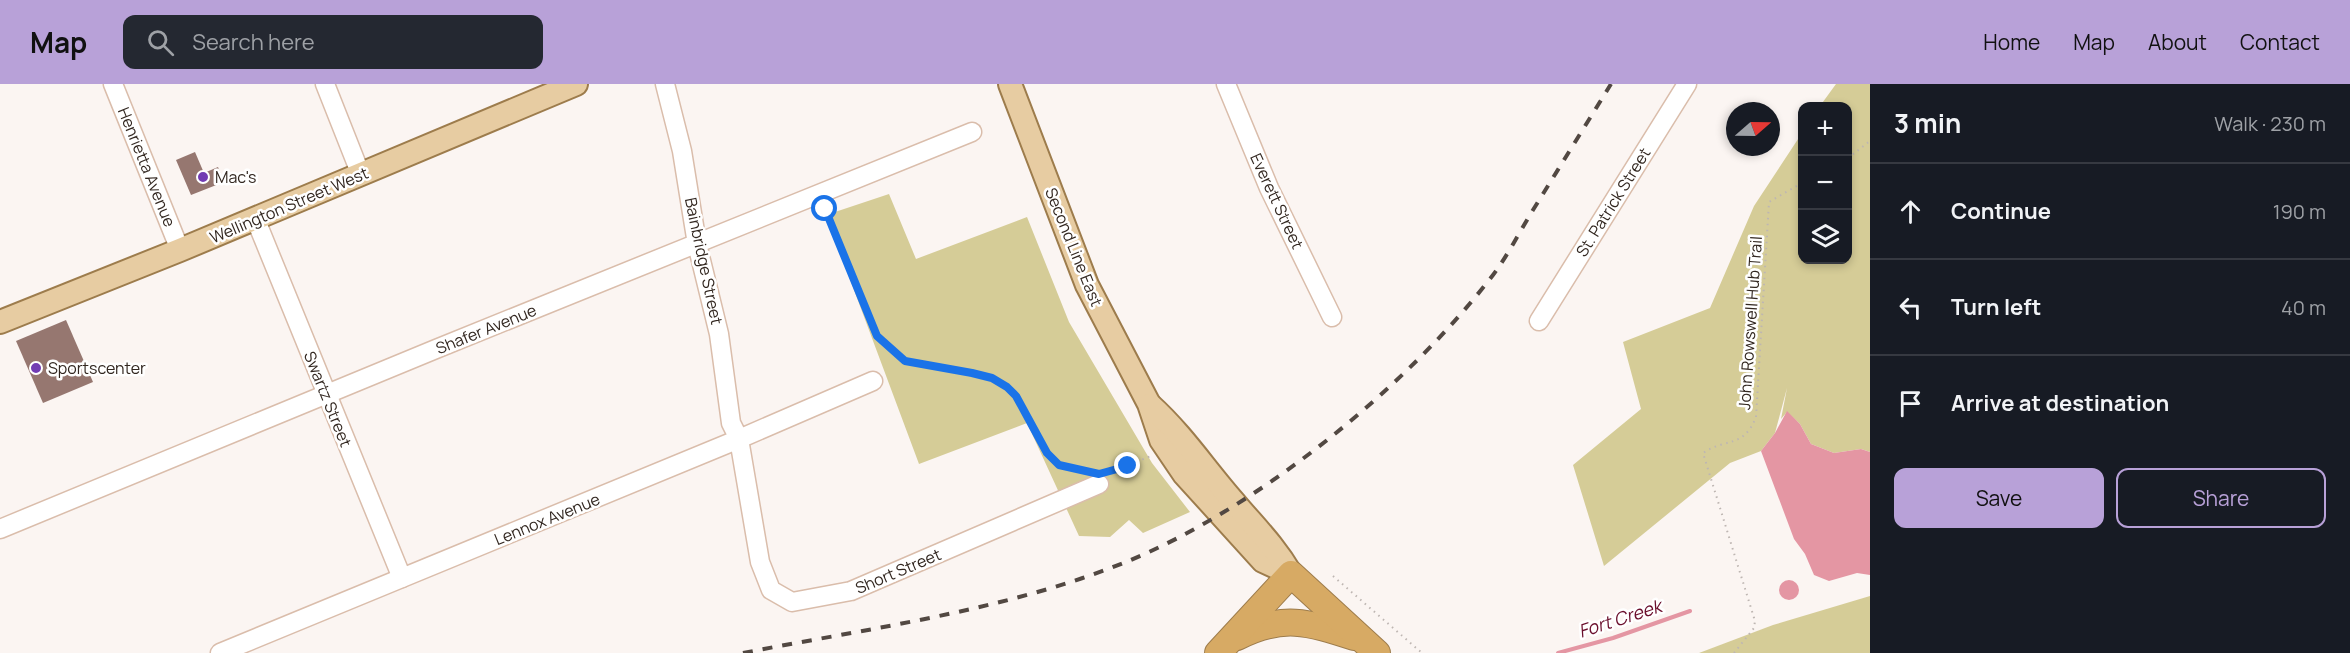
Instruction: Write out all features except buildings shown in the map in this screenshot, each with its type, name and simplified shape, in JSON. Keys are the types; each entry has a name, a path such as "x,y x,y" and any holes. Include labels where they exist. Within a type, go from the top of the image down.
{"highway":[{"name":"Second Line East","path":"1291,574 1370,647"},
{"path":"1223,647 1291,574"},
{"path":"1223,647 1253,629 1291,621 1313,623 1370,647"}],"main road":[{"name":"Wellington Street West","path":"0,322 180,250 576,84"},
{"name":"Second Line East","path":"1010,84 1087,285 1149,404 1177,429 1235,504 1276,548 1291,574"}],"street":[{"name":"Henrietta Avenue","path":"113,84 180,250"},
{"path":"325,84 361,174"},
{"name":"Bainbridge Street","path":"664,84 682,151 697,244 719,334 731,423 739,439"},
{"name":"Everett Street","path":"1226,84 1269,188 1332,317"},
{"name":"St. Patrick Street","path":"1539,321 1687,84"},
{"name":"Shafer Avenue","path":"0,529 972,132"},
{"name":"Swartz Street","path":"255,218 402,578"},
{"name":"Lennox Avenue","path":"220,653 739,439 873,381"},
{"name":"Short Street","path":"739,439 760,562 771,590 792,602 851,591 1099,477"}],"path":[{"path":"1852,156 1870,141"},
{"name":"John Rowswell Hub Trail","path":"1734,653 1754,628 1755,621 1703,453 1711,447 1735,442 1749,434 1756,417 1769,202 1798,186"},
{"path":"825,209 877,336 905,361 972,373 1000,382 1016,396 1041,444 1059,465 1099,477 1156,453"},
{"path":"1333,576 1422,653"}],"shaded area":[{"path":"1836,84 1870,84 1870,452 1861,449 1834,453 1811,444 1800,424 1787,412 1781,419 1787,388 1775,433 1761,451 1730,463 1604,566 1573,465 1641,409 1623,342 1710,308 1754,206 1798,139 1798,264 1852,264 1852,102 1823,102"},
{"path":"889,194 916,259 1027,217 1069,322 1152,463 1190,512 1143,533 1129,520 1110,537 1079,536 1027,423 919,464 826,215"},
{"path":"1787,411 1800,424 1811,444 1834,453 1861,449 1870,452 1870,575 1857,573 1829,581 1814,575 1805,554 1794,539 1761,451 1775,433"},
{"path":"1789,580 1796,583 1799,590 1796,597 1789,600 1782,597 1779,590 1782,583"},
{"path":"1870,596 1870,653 1699,653 1773,625"}],"waterway":[{"name":"Fort Creek","path":"1558,653 1613,638 1690,611"}],"railway":[{"path":"743,653 937,616 1033,593 1126,562 1176,539 1227,510 1326,441 1418,360 1458,318 1504,259 1611,84"}],"place":[{"name":"Mac's","path":"203,177"},
{"name":"Sportscenter","path":"36,368"}],"route":[{"path":"825,209 877,336 905,361 972,373 1000,382 1016,396 1041,444 1059,465 1099,474 1106,474 1128,466"}]}
